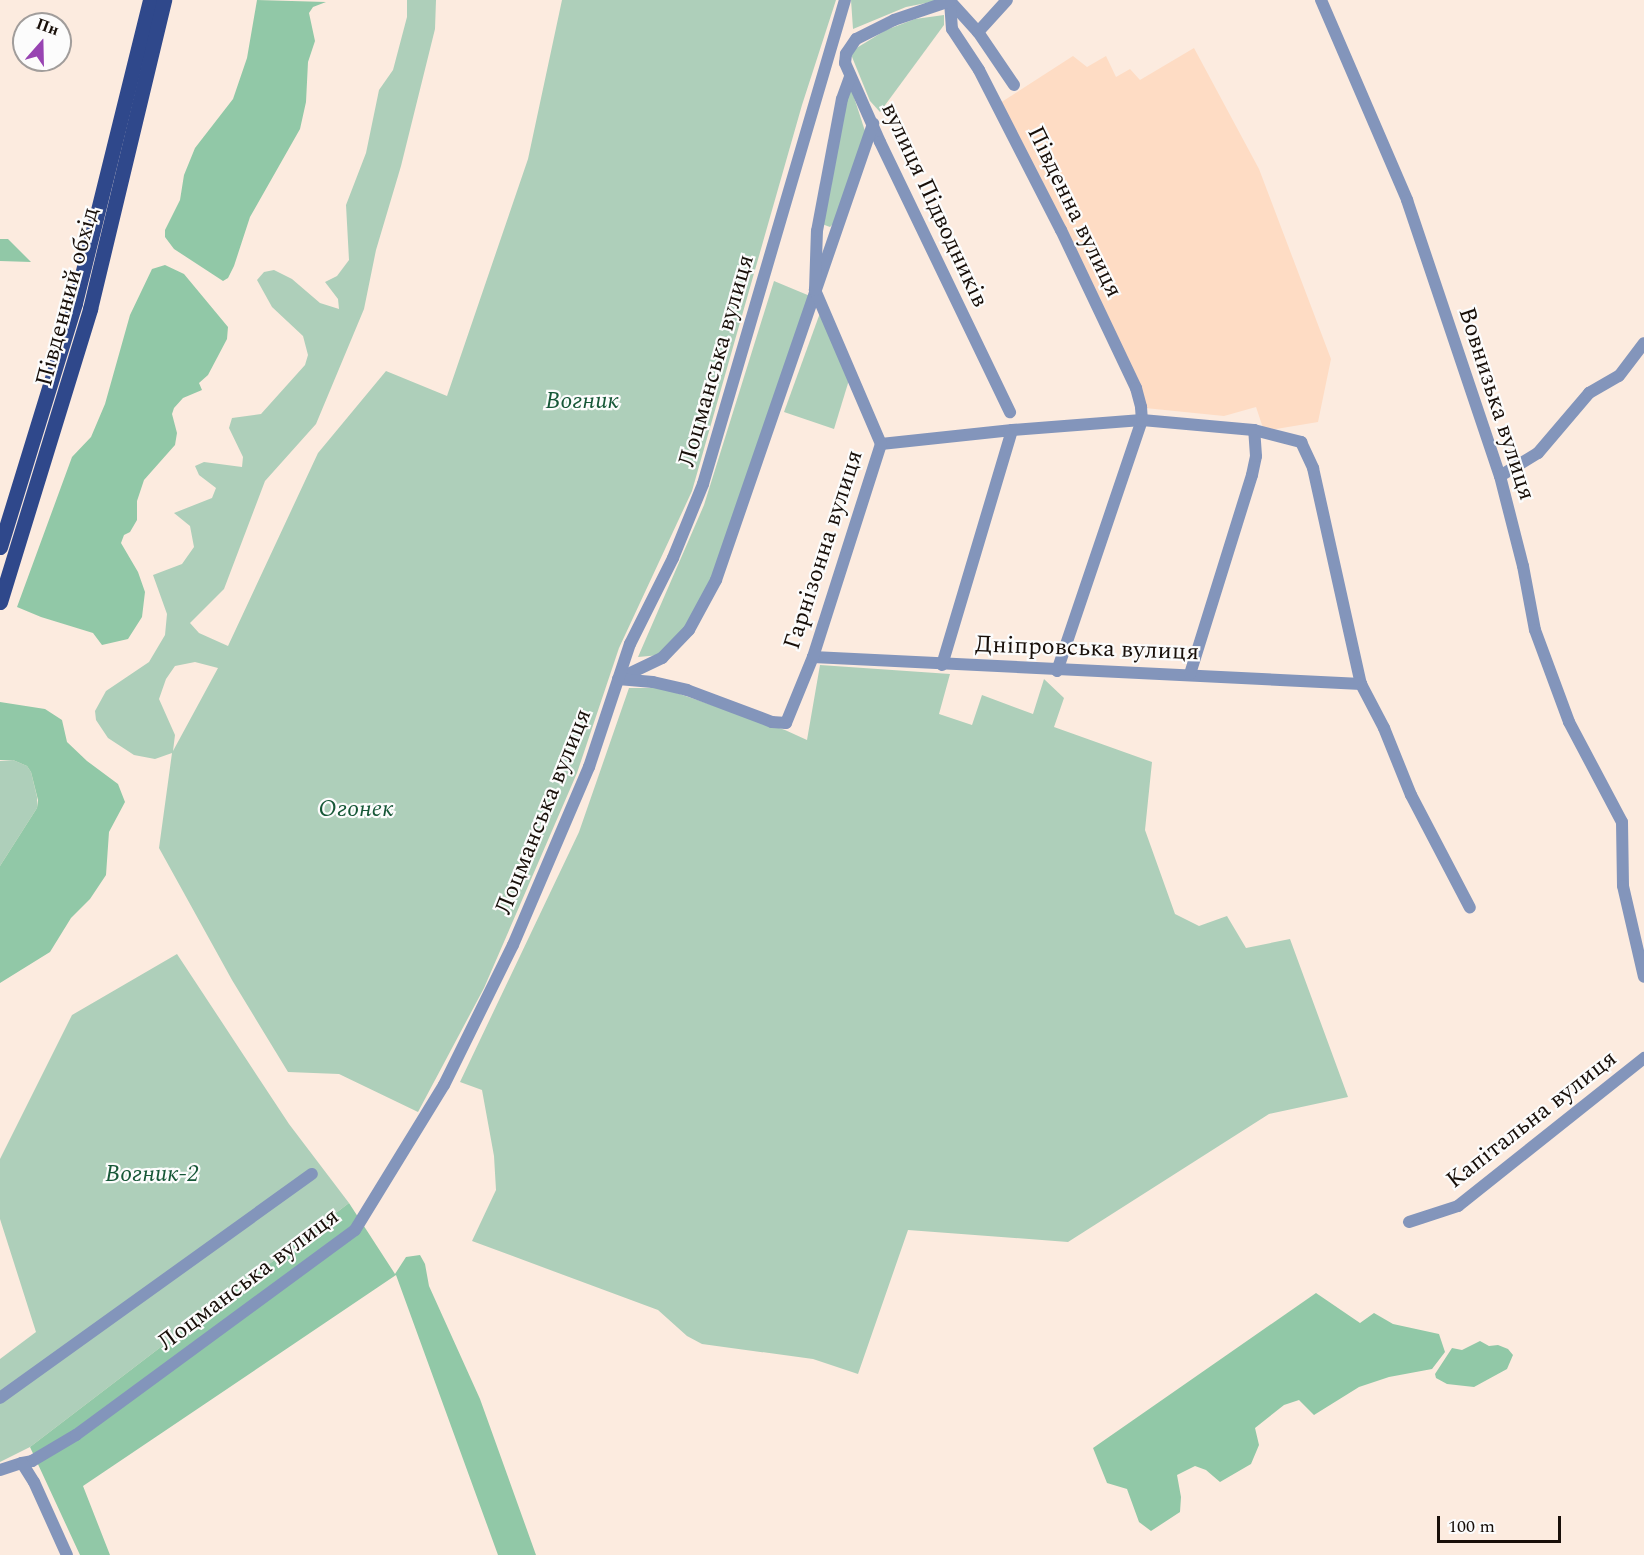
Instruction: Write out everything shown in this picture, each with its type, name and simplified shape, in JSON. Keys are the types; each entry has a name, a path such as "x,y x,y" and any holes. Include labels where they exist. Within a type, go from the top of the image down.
{"main road":[{"name":"Південний обхід","path":"0,547 75,303 150,0"},
{"name":"Південний обхід","path":"0,602 90,309 164,0"}],"street":[{"name":"Лоцманська вулиця","path":"0,1470 32,1461 76,1435 355,1230 444,1085 486,1004 589,767 630,644 674,558 703,484 844,0"},
{"path":"978,32 1007,0"},
{"name":"Вовнизька вулиця","path":"1321,0 1407,200 1500,476 1523,566 1535,630 1569,722 1622,822 1623,886 1644,977"},
{"path":"838,22 846,33 856,39 894,20 949,1 978,32 1014,85"},
{"name":"Південна вулиця","path":"949,1 952,29 979,70 1061,230 1136,388 1142,420"},
{"name":"вулиця Підводників","path":"856,39 846,54 845,63 850,77 1010,412"},
{"path":"815,290 817,231 842,99 850,77"},
{"path":"618,679 662,658 689,630 716,580 873,123"},
{"name":"Гарнізонна вулиця","path":"618,679 653,682 687,690 772,722 786,723 813,657 880,444 815,290"},
{"path":"1500,476 1538,453 1589,393 1619,376 1644,343"},
{"path":"1058,671 1142,420"},
{"path":"880,444 1012,430 1142,420 1254,430 1301,442 1313,468 1361,684 1384,728 1411,795 1470,908"},
{"path":"942,664 1012,430"},
{"path":"1190,674 1252,476 1256,456 1254,430"},
{"name":"Дніпровська вулиця","path":"813,657 1058,671 1190,674 1361,684"},
{"name":"Капітальна вулиця","path":"1409,1222 1458,1206 1644,1058"},
{"path":"0,1398 312,1174"},
{"path":"22,1463 34,1482 67,1555"}],"shaded area":[{"path":"1194,48 1259,169 1331,359 1318,422 1264,431 1256,407 1224,416 1145,408 1000,103 1073,56 1087,67 1106,56 1116,77 1130,69 1140,80"}],"green space":[{"path":"257,0 326,2 313,7 309,13 315,41 308,62 306,102 300,129 250,217 234,266 228,278 223,281 174,249 165,237 165,230 180,200 184,175 195,148 233,99 247,58"},
{"path":"407,0 436,0 435,29 401,166 376,250 364,309 316,424 265,481 224,589 190,623 199,633 228,646 318,453 386,371 447,396 528,159 562,0 836,0 802,105 692,491 619,648 577,773 484,988 418,1112 339,1074 288,1072 232,980 159,848 172,753 155,759 134,755 108,738 96,720 95,711 106,691 149,662 165,635 167,614 153,575 182,564 194,547 190,526 174,513 212,498 216,488 199,475 195,466 204,462 242,467 243,457 229,428 232,418 261,414 305,365 308,355 303,336 272,307 257,280 264,272 274,270 292,279 320,303 339,309 338,299 325,282 337,276 349,260 346,205 366,153 379,90 393,70 407,17","holes":["195,662 218,668 173,751 175,735 159,699 166,679 175,666"]},
{"path":"851,0 941,0 906,7 853,29"},
{"path":"944,15 944,25 880,112 870,101 850,52 886,30 915,19"},
{"path":"850,85 865,131 835,222 830,227 822,224"},
{"path":"0,239 8,239 31,262 0,261"},
{"path":"165,265 184,274 228,327 227,339 208,375 199,383 202,390 183,398 174,408 172,414 177,433 175,445 144,480 137,501 137,520 130,532 124,535 121,543 138,572 145,592 142,617 128,639 102,645 93,633 17,607 72,457 91,437 105,404 130,315 152,269"},
{"path":"774,281 810,296 713,577 686,627 660,655 638,657 704,505"},
{"path":"820,313 849,380 834,429 784,412"},
{"path":"820,665 950,674 939,714 972,725 982,695 1033,714 1044,679 1064,698 1054,727 1152,762 1145,830 1175,914 1199,926 1227,916 1246,948 1290,939 1348,1097 1269,1114 1068,1242 908,1230 858,1374 813,1359 702,1344 687,1336 658,1310 472,1241 496,1190 494,1156 482,1090 460,1082 579,832 629,688 662,688 785,730 807,740"},
{"path":"0,702 45,709 62,720 67,742 87,761 118,784 125,802 109,832 106,875 90,899 71,918 50,952 0,983 0,866 37,808 38,800 31,772 27,766 13,760 0,760"},
{"path":"13,760 27,766 31,772 37,797 37,808 0,866 0,761"},
{"name":"Вогник-2","path":"177,954 289,1124 349,1203 30,1447 0,1462 0,1359 36,1332 0,1219 0,1159 72,1015"},
{"path":"349,1203 395,1274 406,1257 420,1255 425,1264 429,1286 480,1399 536,1555 498,1555 396,1275 83,1486 110,1555 80,1555 30,1447"},
{"path":"1316,1293 1360,1323 1374,1313 1393,1324 1439,1334 1445,1352 1432,1369 1389,1377 1359,1387 1314,1415 1299,1400 1284,1405 1255,1428 1259,1445 1251,1464 1220,1482 1206,1470 1195,1466 1177,1475 1181,1497 1180,1512 1151,1531 1139,1522 1127,1489 1107,1483 1093,1448"},
{"path":"1480,1341 1489,1346 1498,1345 1508,1349 1513,1355 1507,1369 1474,1387 1447,1384 1436,1378 1435,1374 1452,1348 1462,1350"}],"park label":[{"name":"Вогник","path":"582,402"},
{"name":"Огонек","path":"356,810"}]}
